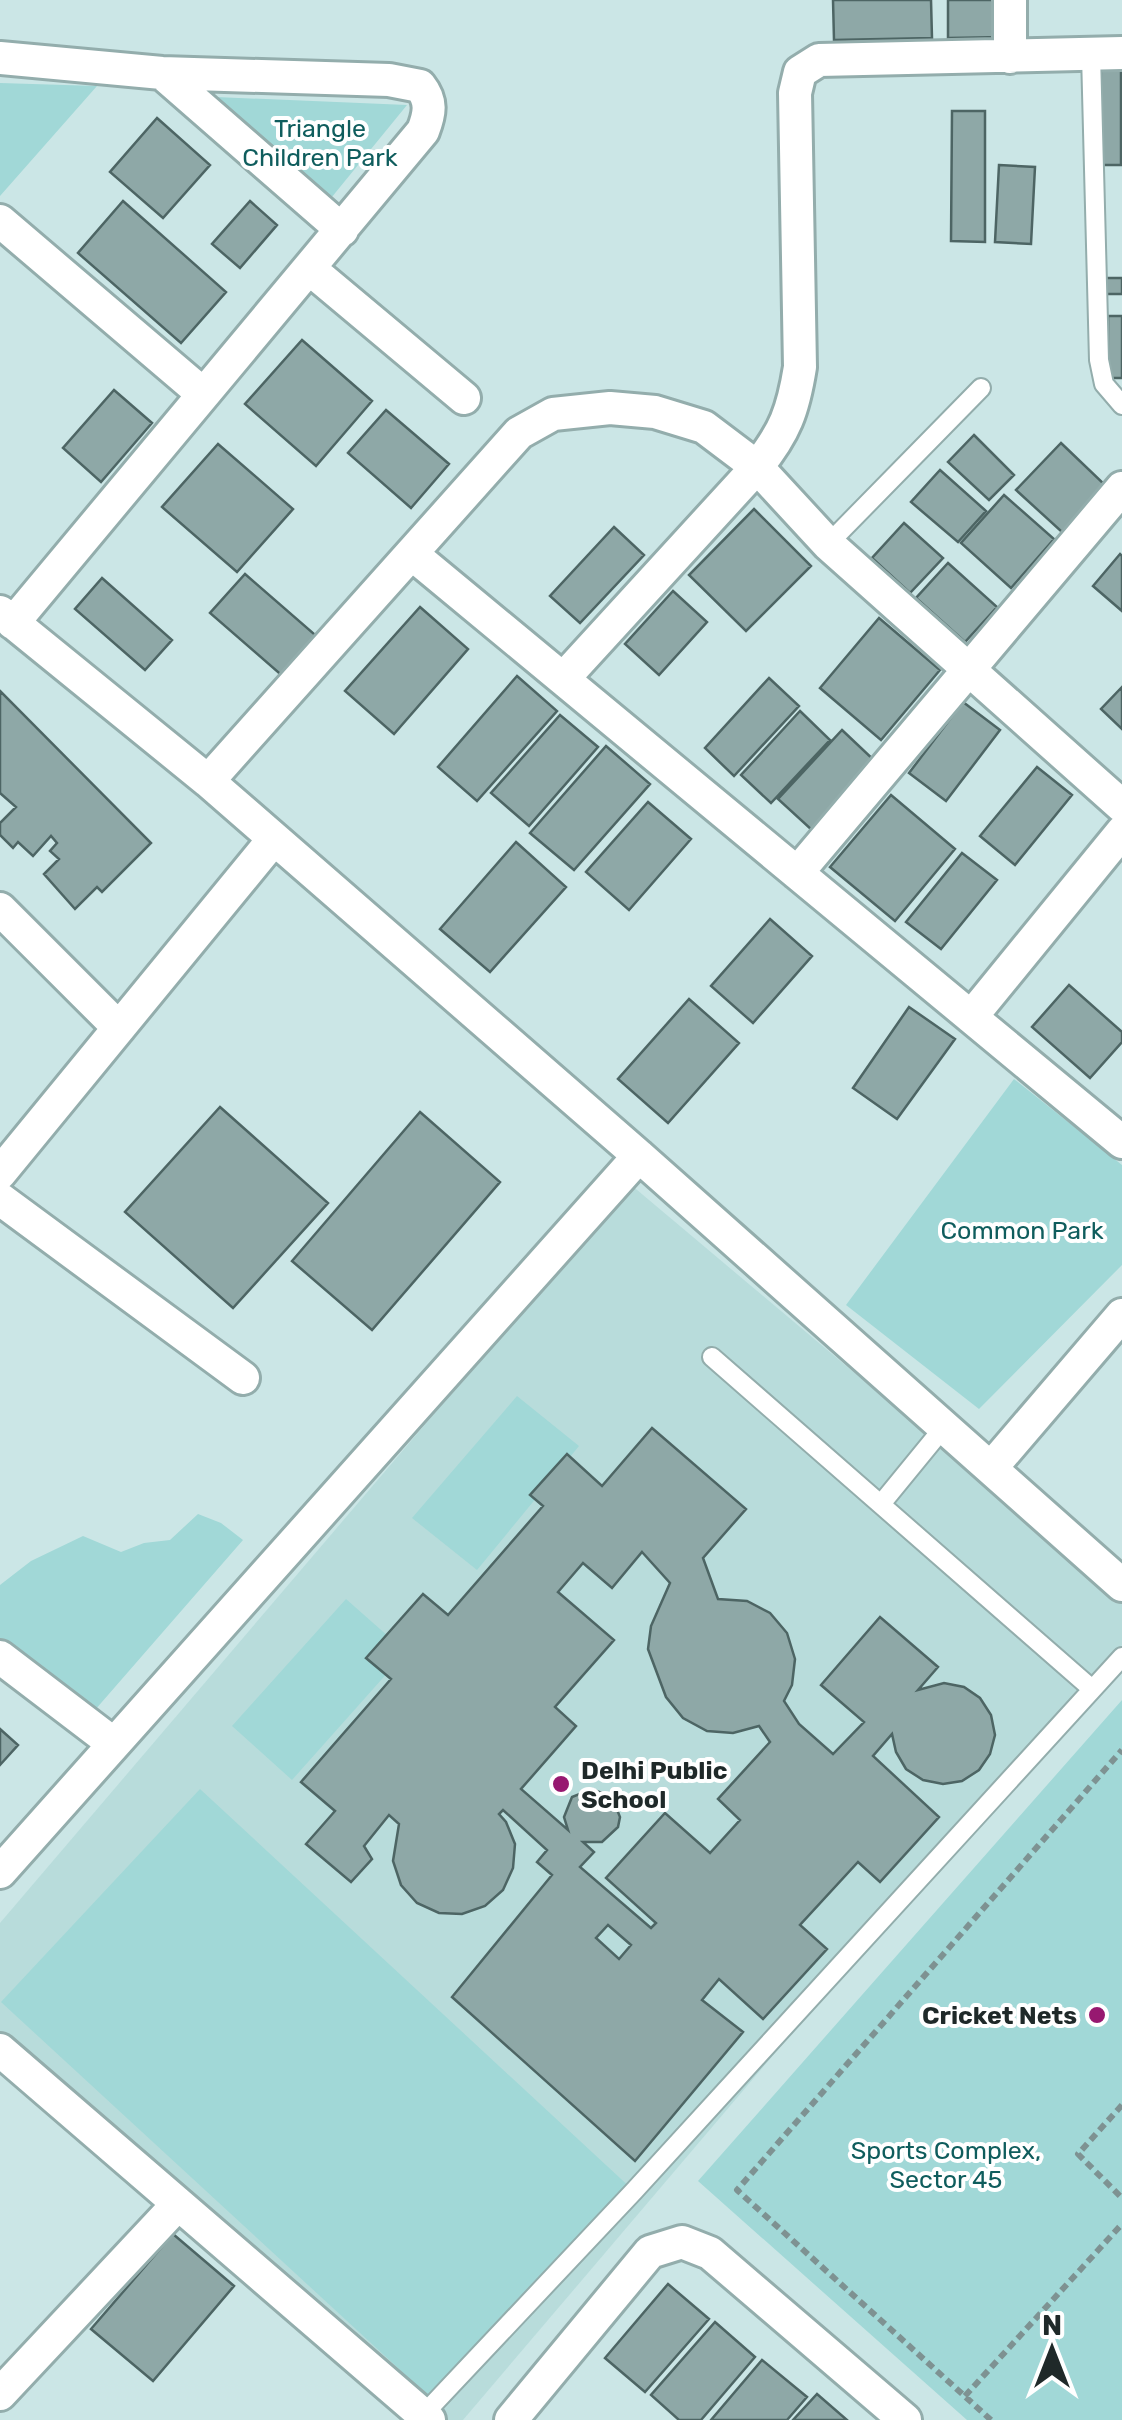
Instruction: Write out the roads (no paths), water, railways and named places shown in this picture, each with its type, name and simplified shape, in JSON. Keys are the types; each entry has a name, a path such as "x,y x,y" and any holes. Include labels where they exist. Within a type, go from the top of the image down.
{"street":[{"path":"1010,0 1010,57"},
{"path":"563,679 757,467 780,438 794,406 800,368 795,93 800,72 819,60 1106,53"},
{"path":"0,58 162,73 389,80 420,86 429,98 429,117 423,131 310,269 7,618 208,781 639,1156 1122,1586"},
{"path":"162,73 342,230"},
{"path":"0,221 203,394"},
{"path":"310,269 464,398"},
{"path":"208,781 519,433 552,414 610,408 654,412 704,426 757,467 828,544 1122,806"},
{"path":"797,873 1122,488"},
{"path":"412,554 1122,1142"},
{"path":"971,1018 1122,832"},
{"path":"0,1173 273,840"},
{"path":"0,909 119,1028"},
{"path":"0,1872 639,1156"},
{"path":"0,1199 244,1378"},
{"path":"992,1468 1122,1315"},
{"path":"0,1657 114,1744"},
{"path":"0,2050 426,2417"},
{"path":"0,2394 178,2204"},
{"path":"512,2420 650,2252 682,2242 710,2253 905,2420"}],"lane":[{"path":"1106,53 1099,360 1104,384 1122,405"},
{"path":"828,544 981,388"},
{"path":"712,1357 1092,1689"},
{"path":"882,1504 944,1427"},
{"path":"426,2417 1122,1657"}],"place":[{"name":"Delhi Public School","path":"561,1784"},
{"name":"Cricket Nets","path":"1097,2015"}],"park label":[{"name":"Triangle Children Park","path":"320,142"},
{"name":"Common Park","path":"1022,1230"},
{"name":"Sports Complex, Sector 45","path":"946,2164"}]}
